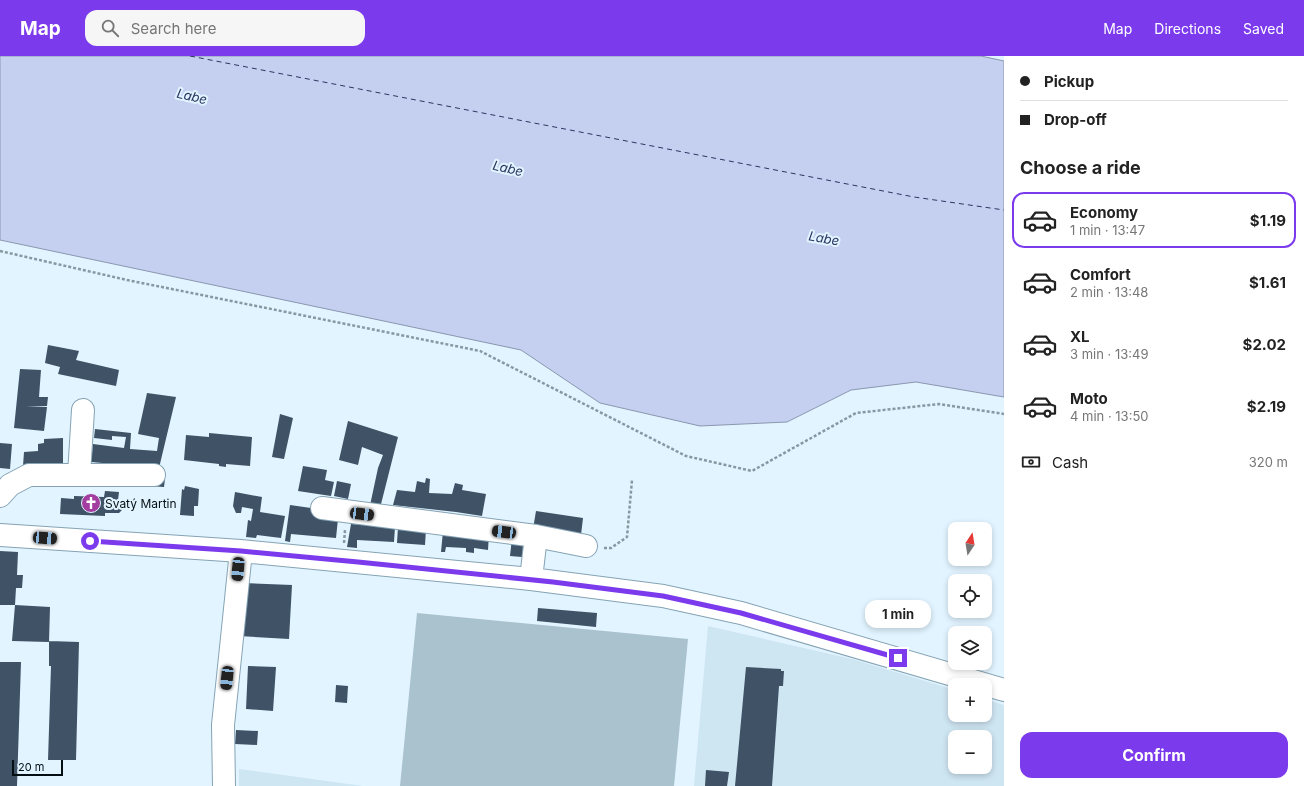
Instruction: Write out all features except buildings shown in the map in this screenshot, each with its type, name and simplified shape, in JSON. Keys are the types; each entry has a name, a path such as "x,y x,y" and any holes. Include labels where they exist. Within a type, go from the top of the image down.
{"street":[{"path":"79,475 84,410"},
{"path":"0,496 10,484 29,475 154,475"},
{"path":"322,508 536,536 586,546"},
{"path":"0,535 241,551 531,579 663,596 741,613 1004,690"},
{"path":"531,579 536,536"},
{"path":"224,786 223,725 241,551"}],"path":[{"path":"0,252 127,280 480,351 686,456 752,471 856,413 939,404 1004,414"},
{"path":"586,546 610,548 626,537 632,480"},
{"path":"346,512 343,550 358,553 358,562"}],"shaded area":[{"path":"417,613 688,639 674,786 400,786"},
{"path":"708,626 852,659 948,688 948,722 992,722 992,701 1004,705 1004,786 694,786"},
{"path":"239,769 363,786 239,786"}],"water":[{"name":"Labe","path":"0,56 981,56 1004,61 1004,397 916,382 851,390 787,422 700,426 600,403 521,350 0,240"}],"ferry route":[{"path":"190,56 914,197 1004,210"}],"place":[{"name":"Svatý Martin","path":"91,503"}],"route":[{"path":"90,541 241,551 358,562 553,582 663,596 741,613 898,658"}]}
